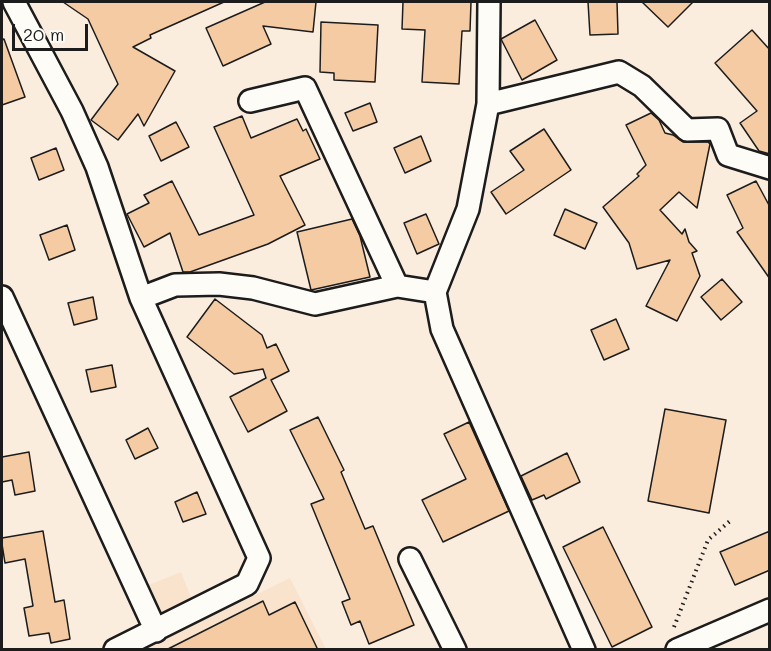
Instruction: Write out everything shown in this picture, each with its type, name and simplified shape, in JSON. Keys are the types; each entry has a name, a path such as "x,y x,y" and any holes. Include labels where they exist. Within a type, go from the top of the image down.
{"street":[{"path":"14,2 72,111 97,167 141,298 259,558 247,584 115,650"},
{"path":"489,2 488,104 468,209 435,292 442,329 584,650"},
{"path":"488,104 619,72 642,86 687,129 718,129 728,155 770,168"},
{"path":"249,101 305,88 397,286"},
{"path":"141,298 175,285 219,284 253,288 315,304 397,286 435,292"},
{"path":"2,297 156,631"},
{"path":"410,559 455,650"},
{"path":"677,650 770,610"}],"path":[{"path":"673,628 708,540 730,521"}],"shaded area":[{"path":"181,572 195,607 160,621 146,586"},
{"path":"290,578 326,649 143,650"}],"building":[{"path":"63,2 224,2 150,35 151,38 133,47 175,71 144,126 138,114 118,140 91,120 118,84 88,19"},
{"path":"265,2 316,2 313,32 263,26 271,44 223,66 206,28"},
{"path":"403,2 471,2 470,31 462,31 459,84 422,82 425,30 402,29"},
{"path":"588,2 617,2 618,34 590,35"},
{"path":"642,2 693,2 668,27"},
{"path":"535,20 557,60 522,80 501,39"},
{"path":"321,22 378,25 375,82 334,80 334,73 320,72"},
{"path":"752,30 770,50 770,154 759,151 740,123 757,111 715,63"},
{"path":"4,39 25,97 2,105 2,40"},
{"path":"370,103 377,122 353,131 345,113"},
{"path":"651,113 659,120 665,133 683,142 708,142 710,144 697,208 679,192 660,210 682,234 685,229 689,242 697,251 692,253 700,276 677,321 646,306 670,260 637,269 629,243 603,207 639,176 637,174 646,165 626,125"},
{"path":"242,116 251,138 297,119 303,131 306,129 320,159 280,176 305,225 268,244 190,272 183,272 170,233 144,247 127,214 149,203 144,195 172,181 199,235 254,215 214,127"},
{"path":"176,122 189,147 161,161 149,136"},
{"path":"544,129 571,170 506,214 491,192 524,170 510,151"},
{"path":"421,136 431,161 405,173 394,148"},
{"path":"56,148 64,170 39,180 31,158"},
{"path":"756,181 770,207 770,279 737,232 743,228 727,195"},
{"path":"565,209 597,223 585,249 554,235"},
{"path":"426,214 439,244 417,254 404,223"},
{"path":"352,219 360,236 370,277 311,290 297,232"},
{"path":"67,225 75,250 49,260 40,235"},
{"path":"722,279 742,302 721,320 701,297"},
{"path":"93,297 97,319 74,325 68,303"},
{"path":"215,299 262,335 267,348 276,344 289,371 271,380 287,411 248,432 230,397 266,378 263,369 234,374 187,337"},
{"path":"616,319 629,349 604,360 591,330"},
{"path":"112,365 116,387 91,392 86,370"},
{"path":"665,409 726,420 709,513 648,501"},
{"path":"318,417 344,470 341,472 365,529 373,526 414,625 369,644 360,621 351,625 342,602 350,599 311,504 324,499 290,430"},
{"path":"469,422 509,511 443,542 422,500 466,479 444,434"},
{"path":"148,428 158,448 135,459 126,440"},
{"path":"29,452 35,491 15,495 12,480 2,482 2,457"},
{"path":"567,453 580,482 546,499 544,495 532,500 521,476"},
{"path":"197,492 206,514 183,522 175,502"},
{"path":"603,527 652,627 612,647 563,547"},
{"path":"43,531 55,602 64,600 70,639 51,643 49,633 29,636 24,608 33,606 25,559 5,563 2,544 2,538"},
{"path":"770,531 770,570 735,585 720,552"},
{"path":"263,601 269,615 295,602 318,650 166,650"}]}
